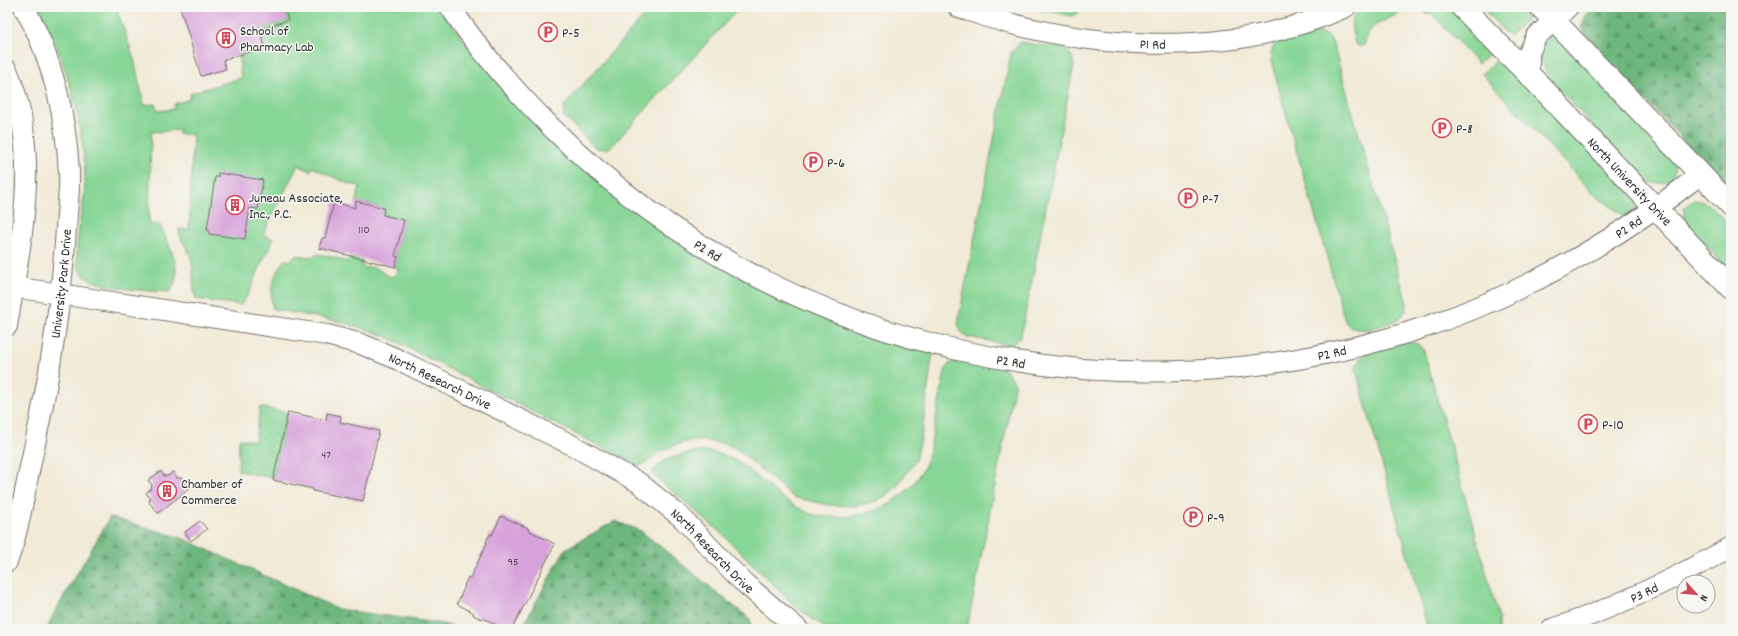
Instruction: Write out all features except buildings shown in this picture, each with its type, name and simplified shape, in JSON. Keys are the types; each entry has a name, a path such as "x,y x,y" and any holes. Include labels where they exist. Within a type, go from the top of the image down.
{"main road":[{"name":"North University Drive","path":"1462,7 1529,74 1731,288"},
{"path":"1554,12 1700,174 1731,206"}],"street":[{"name":"University Park Drive","path":"7,562 39,424 60,294 69,173 65,131 57,90 44,50 24,7"},
{"name":"P2 Rd","path":"450,7 492,62 529,104 568,144 610,181 666,224 716,255 768,283 849,318 905,337 942,347 1020,363 1086,371 1142,372 1207,370 1261,365 1341,351 1428,327 1502,297 1556,271 1600,247 1657,209 1700,174"},
{"name":"P1 Rd","path":"958,7 992,20 1040,32 1091,40 1175,43 1225,40 1274,31 1346,7"},
{"path":"1529,74 1529,53 1536,37 1554,12"},
{"path":"7,70 19,109 26,149 27,182 24,216 10,287 7,326"},
{"name":"North Research Drive","path":"10,287 327,335 361,344 397,359 568,443 638,482 682,518 742,581 798,629"},
{"name":"P3 Rd","path":"1552,629 1576,622 1638,595 1731,547"}],"green space":[{"path":"38,7 116,7 134,59 144,105 155,104 158,111 174,109 174,104 188,100 191,93 241,78 239,55 265,47 260,29 288,20 284,7 440,7 464,41 522,107 570,157 657,226 933,352 921,438 916,460 897,486 887,495 874,502 856,506 828,505 793,497 737,449 725,444 708,441 689,441 660,452 644,464 638,466 383,335 342,322 273,309 271,295 277,272 284,260 290,261 295,255 310,257 319,254 337,258 346,262 350,258 362,261 362,266 365,268 374,267 392,277 399,270 395,267 398,257 395,256 404,220 383,215 384,208 356,201 360,186 349,184 312,167 310,171 298,165 263,234 273,239 271,246 262,262 249,293 241,305 196,299 189,252 179,233 179,229 189,230 193,135 179,134 179,130 151,132 149,224 160,225 174,258 176,275 170,292 110,286 89,279 82,274 78,267 77,256 77,244 85,184 82,140 78,117 65,69 57,47"},
{"path":"652,7 740,7 612,146 607,149 596,148 564,117 564,106"},
{"path":"1029,7 1082,7 1078,13 1071,16"},
{"path":"1365,7 1409,8 1372,27 1364,45 1359,46 1354,40 1352,22 1355,15"},
{"path":"1422,7 1456,7 1493,51 1478,64 1431,13 1426,14"},
{"path":"1481,7 1532,7 1536,11 1509,36"},
{"path":"1589,7 1731,7 1731,190 1604,57 1581,28"},
{"path":"1553,28 1675,161 1674,175 1661,183 1645,181 1548,78 1540,56 1541,47"},
{"path":"1319,32 1329,36 1333,44 1407,304 1406,310 1400,319 1371,329 1356,329 1345,321 1271,61 1272,49 1279,41 1289,37"},
{"path":"1021,42 1064,49 1071,55 1074,64 1021,336 1010,345 968,337 960,331 958,322 1011,53"},
{"path":"1502,55 1635,198 1635,208 1625,219 1623,215 1596,196 1482,74"},
{"path":"1693,200 1710,206 1731,228 1731,272 1684,222 1684,208"},
{"path":"1407,341 1418,344 1424,351 1499,618 1499,629 1428,629 1356,370 1358,362 1362,356 1368,352 1383,346"},
{"path":"962,359 1004,367 1015,383 967,629 827,629 798,609 722,534 652,474 660,464 674,457 698,452 714,453 729,457 742,465 782,497 810,514 838,517 858,515 877,510 891,503 904,493 916,481 924,467 929,454 945,371 949,364"},
{"path":"260,407 288,413 273,478 238,471 239,439 255,441"},
{"path":"110,517 182,538 338,609 444,624 460,629 47,629 53,615"},
{"path":"615,521 641,531 750,619 752,629 521,629 565,549"}],"place":[{"name":"P-5","path":"548,32"},
{"name":"School of Pharmacy Lab","path":"226,38"},
{"name":"P-8","path":"1442,128"},
{"name":"P-6","path":"813,162"},
{"name":"P-7","path":"1188,198"},
{"name":"Juneau Associate, Inc., P.C.","path":"235,205"},
{"name":"P-10","path":"1588,424"},
{"name":"Chamber of Commerce","path":"167,491"},
{"name":"P-9","path":"1193,517"}]}
